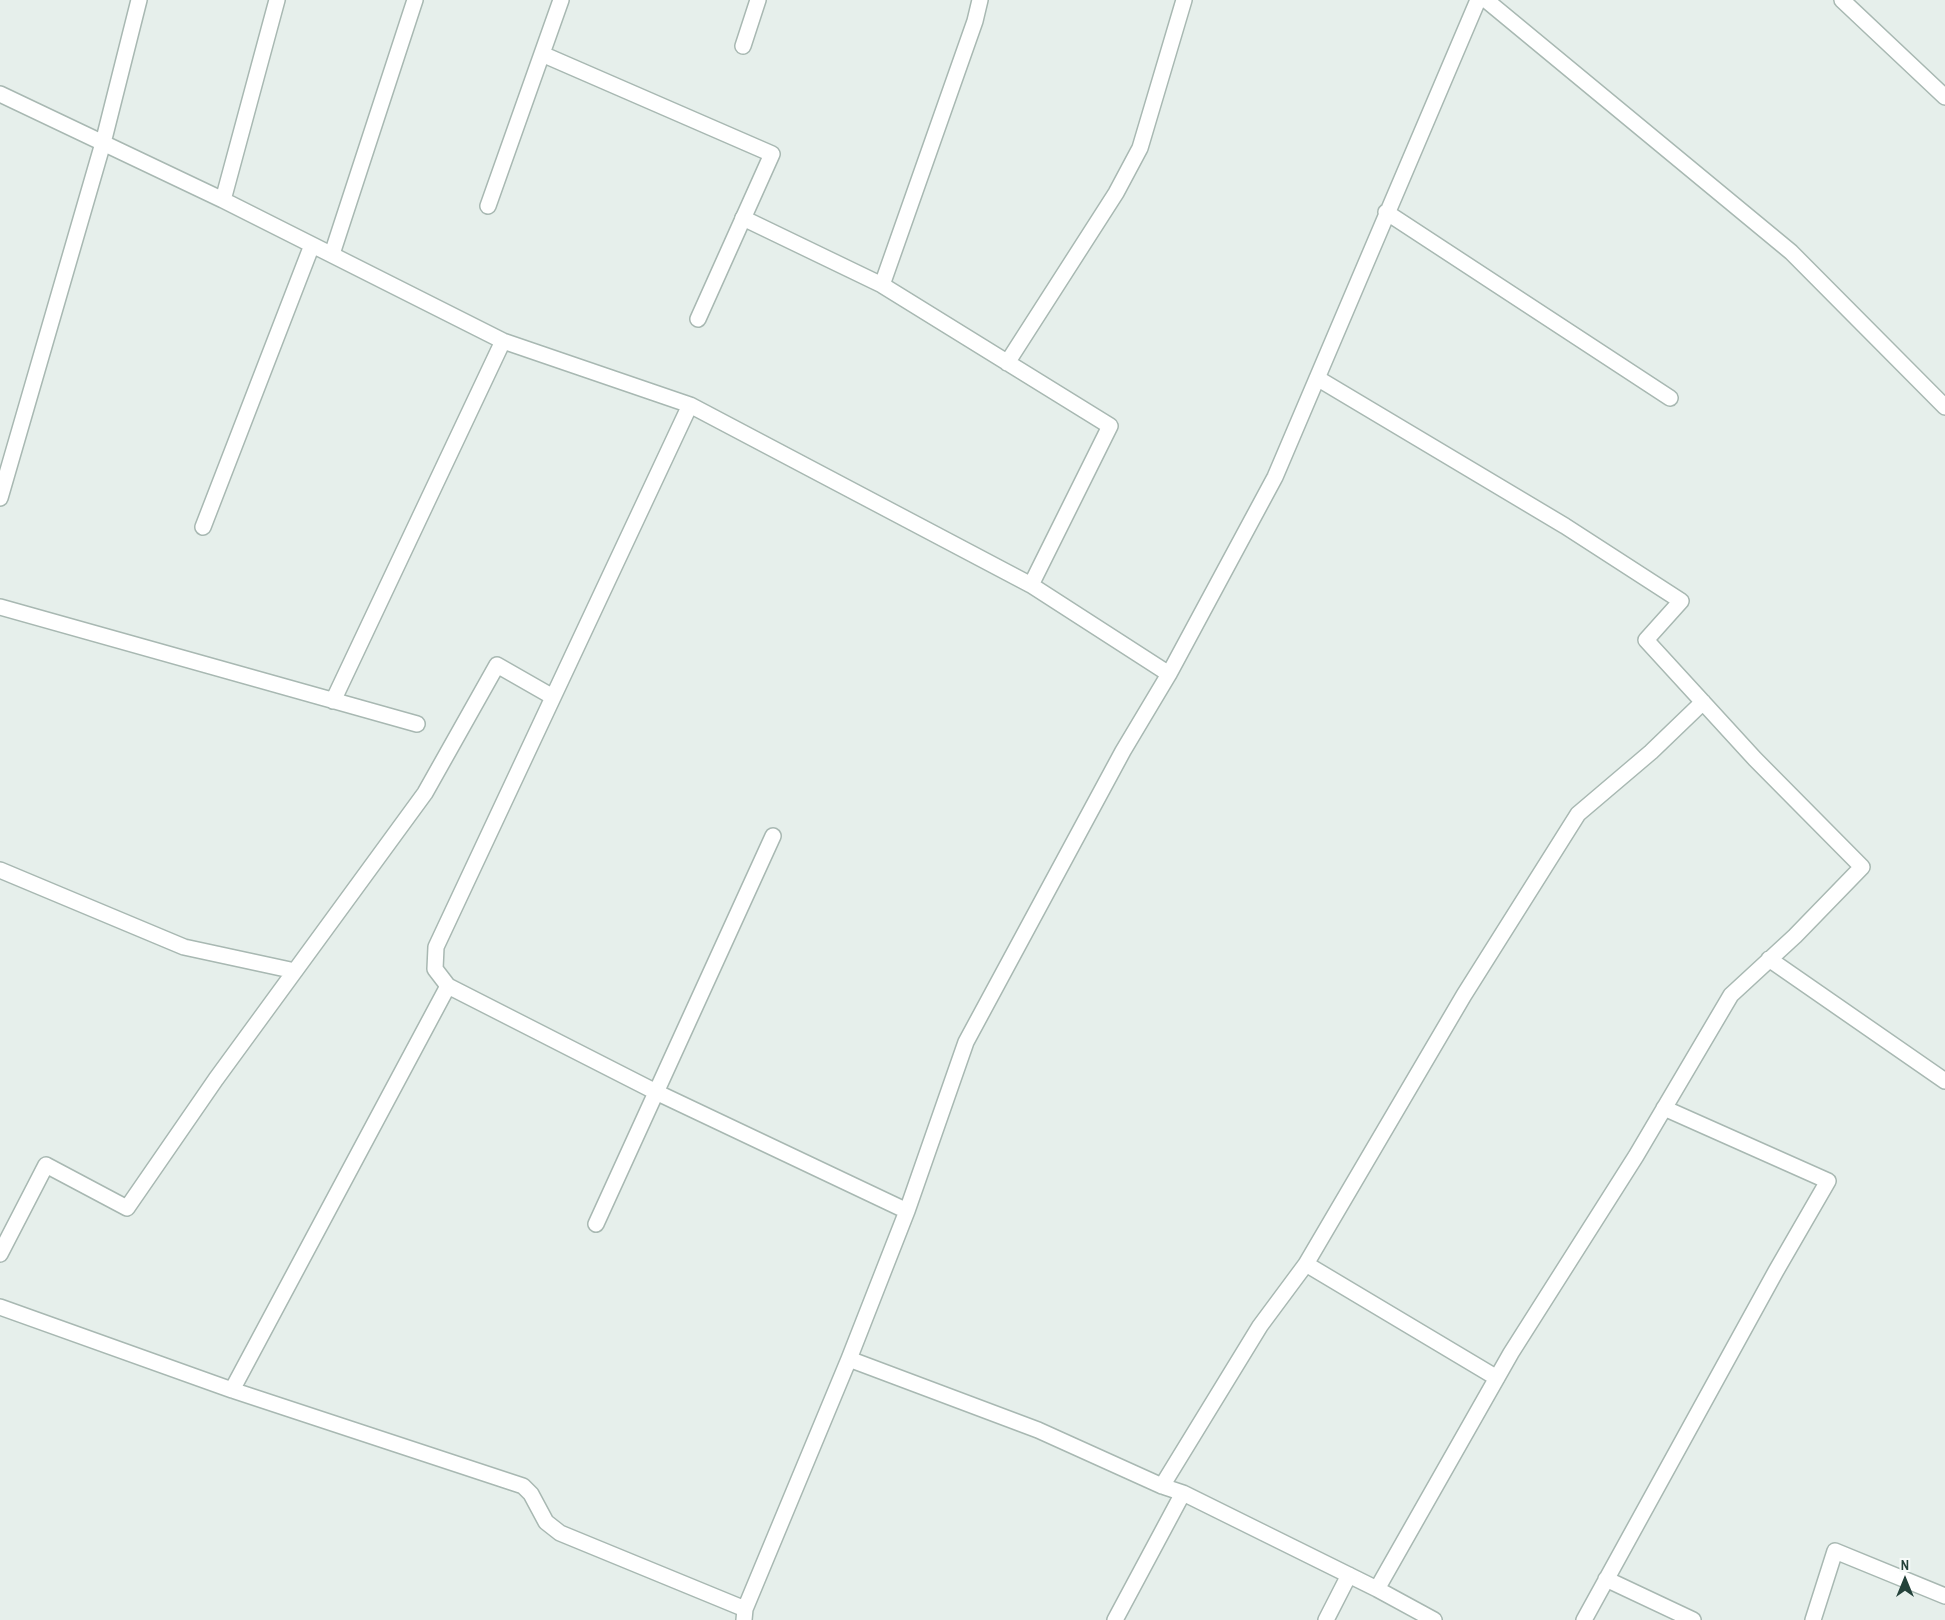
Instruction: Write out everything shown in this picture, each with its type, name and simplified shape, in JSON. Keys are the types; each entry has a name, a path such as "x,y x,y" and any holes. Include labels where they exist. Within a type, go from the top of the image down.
{"street":[{"path":"0,498 103,143 139,0"},
{"path":"223,200 277,0"},
{"path":"332,254 415,0"},
{"path":"488,206 560,0"},
{"path":"743,46 758,0"},
{"path":"882,285 975,21 980,0"},
{"path":"1007,363 1116,193 1140,148 1184,0"},
{"path":"0,1307 232,1390 523,1486 531,1494 546,1522 560,1533 744,1615 849,1359 907,1211 966,1042 1123,751 1169,674 1275,477 1386,212 1478,0"},
{"path":"1486,0 1790,252 1945,407"},
{"path":"1842,0 1945,97"},
{"path":"542,54 772,154 698,319"},
{"path":"0,94 223,200 503,341 690,405 1031,585 1169,674"},
{"path":"1386,212 1670,398"},
{"path":"744,218 882,285 1110,426 1031,585"},
{"path":"203,527 312,245"},
{"path":"333,701 503,341"},
{"path":"1317,378 1565,526 1681,601 1646,640 1756,759 1862,867 1731,995 1664,1108 1497,1378 1377,1589"},
{"path":"690,405 436,947 435,969 448,986 658,1093 907,1211"},
{"path":"0,607 417,724"},
{"path":"0,1254 46,1165 127,1208 216,1079 425,793 497,665 553,697"},
{"path":"1162,1486 1260,1326 1306,1264 1464,995 1578,814 1651,752 1703,702"},
{"path":"596,1224 658,1093 773,836"},
{"path":"0,870 184,947 295,971"},
{"path":"1769,959 1945,1081"},
{"path":"232,1390 448,986"},
{"path":"1584,1620 1828,1181 1664,1108"},
{"path":"1306,1264 1497,1378"},
{"path":"849,1359 1038,1430 1162,1486 1183,1492 1377,1589 1434,1620"},
{"path":"1115,1620 1183,1492"},
{"path":"1814,1620 1836,1551 1945,1596"},
{"path":"1326,1620 1349,1575"},
{"path":"1606,1579 1693,1620"}]}
